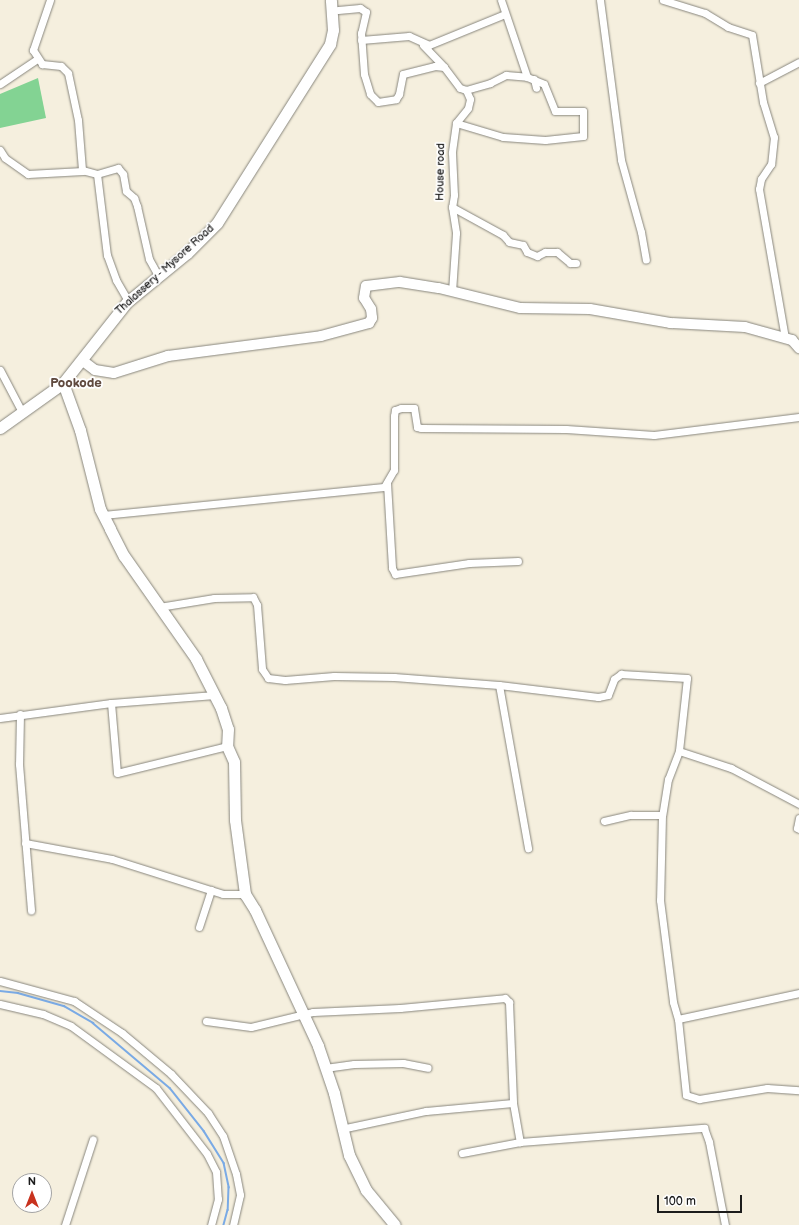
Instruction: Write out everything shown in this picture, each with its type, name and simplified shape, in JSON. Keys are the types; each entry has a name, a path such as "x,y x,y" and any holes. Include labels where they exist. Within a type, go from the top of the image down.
{"main road":[{"name":"Thalassery - Mysore Road","path":"4,426 21,410 64,383 83,361 88,350 128,301 199,242 234,200 263,147 330,44 333,30 330,0"},
{"path":"83,361 132,304 202,247 226,222 284,124 336,47 339,29 337,5"},
{"path":"4,426 21,419 36,409 59,392 64,383"},
{"path":"64,383 103,515 124,556 196,658 215,695 228,729 227,746 234,762 235,820 245,894 305,1015 334,1093 341,1129 349,1155 366,1190 395,1225"}],"street":[{"path":"50,0 33,50 37,59 42,64 65,68 68,73 77,114 83,171"},
{"path":"501,0 527,77"},
{"path":"600,0 621,160 642,232 646,260"},
{"path":"662,0 705,13 728,27 752,35 759,83 774,137 770,164 762,178 759,189 785,338"},
{"path":"337,5 364,9 366,14 361,25 361,40 366,84 370,94 378,102 396,99 399,94 403,74 424,67 444,67"},
{"path":"423,45 433,44 505,14"},
{"path":"361,40 409,36 418,39 444,67 460,88 466,90 490,83 506,75 527,77 544,84 555,111 583,111 583,136 545,140 503,137 456,123 468,108 470,99 466,90"},
{"path":"0,84 37,59"},
{"path":"759,83 799,62"},
{"path":"534,80 536,88"},
{"name":"House road","path":"456,123 452,153 454,195 452,207 503,235 509,242 523,244 527,252 537,256 545,252 557,252 570,263 576,263"},
{"path":"0,150 5,158 28,174 83,171 98,174 118,168 123,174 126,191 134,198 137,206 149,260 158,275"},
{"path":"98,174 108,261 128,301"},
{"path":"452,207 456,233 452,291"},
{"path":"83,361 95,370 114,373 168,356 293,340 369,324 372,318 371,309 364,298 366,286 371,284 413,283 520,308 590,309 670,323 745,327 792,340 799,348"},
{"path":"0,370 21,410"},
{"path":"518,561 469,563 395,574 392,568 388,483 394,470 395,410 401,408 414,408 417,427 421,428 566,429 654,435 799,417"},
{"path":"103,515 293,498 380,487 388,483"},
{"path":"159,607 222,598 253,598 257,605 262,669 268,678 285,680 334,676 394,677 499,685 598,697 608,695 614,678 621,674 687,678 679,751 668,779 662,815 660,900 673,1002 678,1019 686,1095 698,1099 767,1088 799,1090"},
{"path":"499,685 528,848"},
{"path":"0,718 20,714 98,707 111,703 215,695"},
{"path":"111,703 117,773 227,746"},
{"path":"20,714 19,764 31,911"},
{"path":"679,751 731,768 799,804"},
{"path":"604,821 631,815 662,815"},
{"path":"799,818 797,828 799,829"},
{"path":"25,843 112,859 223,894 245,894"},
{"path":"199,927 211,890"},
{"path":"0,981 74,1000 122,1033 170,1074 208,1113 223,1136 236,1174 240,1195 233,1225"},
{"path":"678,1019 799,993"},
{"path":"206,1021 251,1027 313,1012 400,1008 505,998 509,1002 513,1103 520,1142"},
{"path":"0,1004 43,1014 72,1026 156,1088 207,1154 216,1172 218,1199 211,1225"},
{"path":"325,1068 354,1064 403,1063 428,1068"},
{"path":"341,1129 426,1111 513,1103"},
{"path":"462,1153 520,1142 704,1128 710,1142 725,1225"},
{"path":"65,1225 93,1139"}],"green space":[{"path":"38,78 46,118 0,128 0,94"}],"waterway":[{"path":"0,991 18,993 64,1006 93,1023 170,1088 204,1131 224,1163 229,1187 228,1210 224,1225"}],"district":[{"name":"Pookode","path":"76,383"}]}
